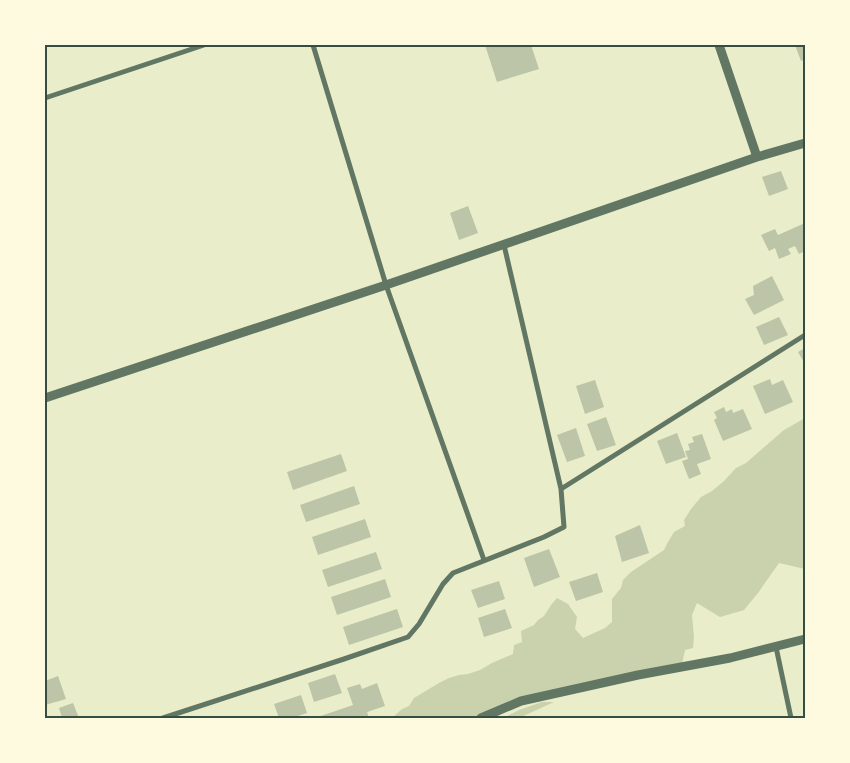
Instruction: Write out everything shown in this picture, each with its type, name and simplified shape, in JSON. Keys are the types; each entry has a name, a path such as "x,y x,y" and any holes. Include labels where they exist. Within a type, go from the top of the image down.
{"street":[{"path":"45,98 204,45"},
{"path":"312,45 386,285 484,560"},
{"path":"719,45 757,157"},
{"path":"45,398 386,285 757,157 805,143"},
{"path":"163,718 344,660 408,637 419,624 443,584 453,573 544,537 564,527 561,489 504,245"},
{"path":"561,489 805,335"},
{"path":"481,718 521,701 638,675 730,658 805,639"},
{"path":"776,647 791,718"}],"green space":[{"path":"805,418 805,569 779,563 744,610 720,617 697,603 692,615 693,648 685,650 682,664 500,707 481,718 392,718 402,709 409,706 414,698 439,683 449,678 480,670 513,654 514,645 522,642 521,631 534,625 544,616 557,598 568,604 577,617 575,629 583,638 605,628 612,622 612,599 621,588 623,580 631,572 664,550 674,532 685,526 684,520 701,497 712,491 736,468 746,463 784,430"},
{"path":"542,702 554,702 519,718 503,718 519,710"}],"building":[{"path":"485,45 531,45 539,69 497,82"},
{"path":"795,45 805,45 805,59 801,61"},
{"path":"781,171 788,189 769,196 762,177"},
{"path":"468,206 478,233 459,240 450,213"},
{"path":"805,223 805,251 799,254 795,246 788,249 791,254 779,259 775,248 769,251 761,235 775,229 778,235"},
{"path":"772,276 784,300 754,315 745,299 754,295 753,286"},
{"path":"779,317 788,335 764,345 756,327"},
{"path":"805,348 805,364 798,352"},
{"path":"770,379 772,385 783,380 793,402 765,414 753,386"},
{"path":"595,380 604,407 585,414 576,386"},
{"path":"724,407 726,412 732,409 733,413 743,409 752,429 723,441 714,420 717,418 714,412"},
{"path":"606,417 616,445 597,451 587,424"},
{"path":"576,428 585,456 567,462 557,435"},
{"path":"677,433 686,457 666,464 657,441"},
{"path":"702,434 711,459 697,464 701,474 689,479 682,461 688,459 685,451 690,450 688,444 694,442 692,437"},
{"path":"341,454 347,471 293,490 287,472"},
{"path":"354,486 360,504 306,522 300,505"},
{"path":"365,519 371,537 318,555 312,537"},
{"path":"640,525 649,553 622,562 615,536"},
{"path":"549,549 560,577 534,587 524,558"},
{"path":"376,552 382,569 328,587 322,570"},
{"path":"597,573 603,592 576,601 569,582"},
{"path":"385,579 391,597 337,615 331,597"},
{"path":"499,581 505,599 478,608 471,590"},
{"path":"397,609 403,627 349,645 343,627"},
{"path":"505,609 512,628 484,637 478,618"},
{"path":"335,674 342,693 314,702 308,683"},
{"path":"58,676 66,699 45,705 45,681"},
{"path":"377,683 385,706 367,712 369,718 315,718 353,705 347,688 360,684 362,689"},
{"path":"301,695 307,713 292,718 279,718 274,704"},
{"path":"73,703 79,718 62,718 59,708"}]}
